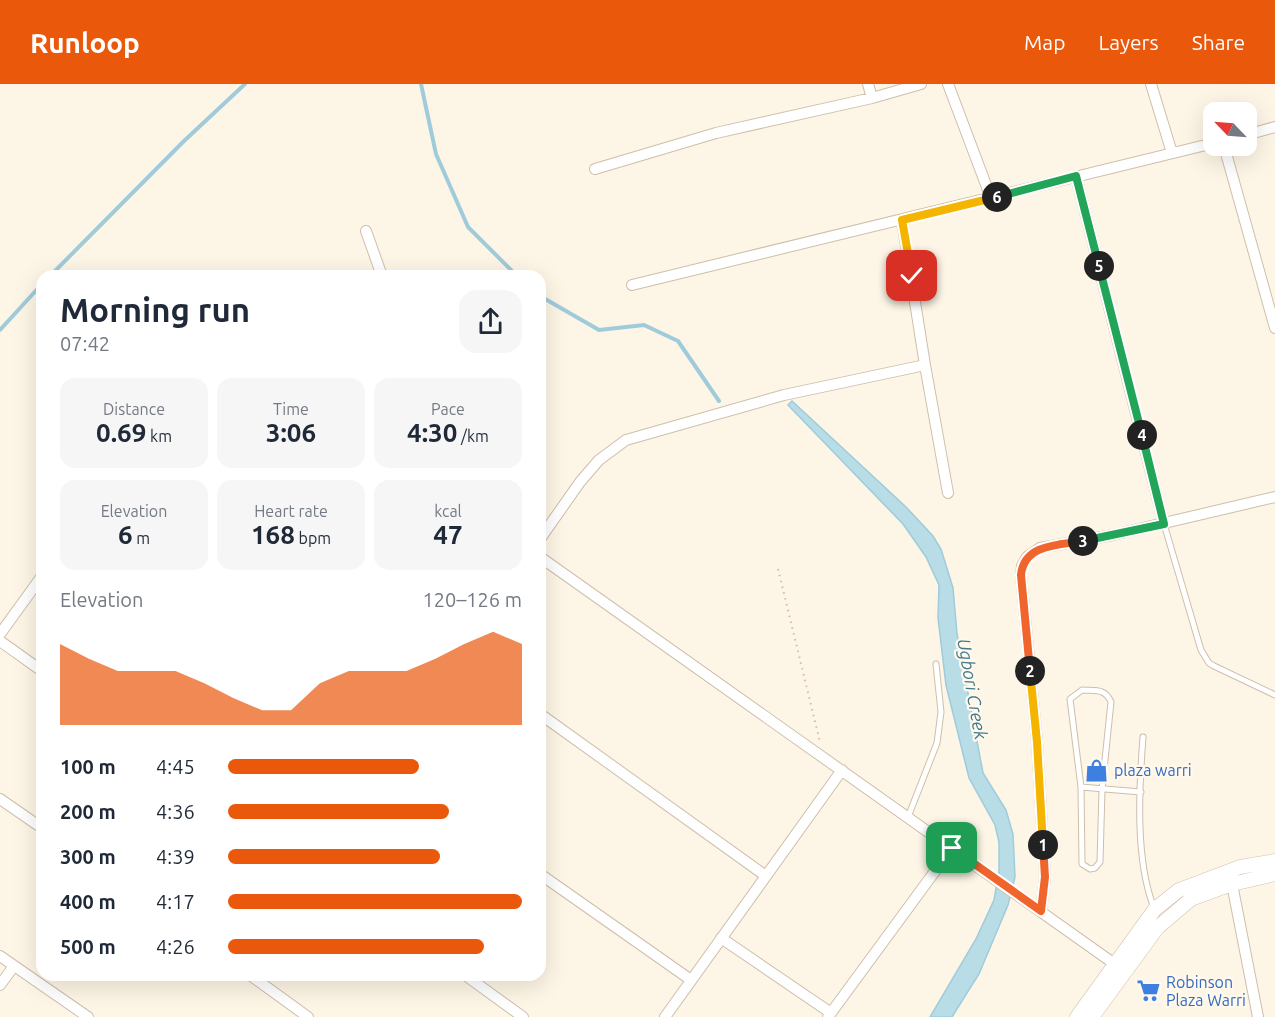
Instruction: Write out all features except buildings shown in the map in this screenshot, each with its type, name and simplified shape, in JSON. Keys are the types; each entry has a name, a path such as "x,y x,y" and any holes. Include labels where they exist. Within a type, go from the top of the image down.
{"main road":[{"path":"1077,1017 1155,909 1179,890 1240,867 1275,861"},
{"path":"1092,1017 1157,928 1191,899 1232,884 1275,874"}],"street":[{"path":"868,84 872,98"},
{"path":"595,169 716,133 872,98 921,84"},
{"path":"948,84 991,198"},
{"path":"1151,84 1172,153"},
{"path":"1257,132 1275,127"},
{"path":"632,285 1203,146"},
{"path":"1227,156 1275,328"},
{"path":"1076,176 1164,524"},
{"path":"902,220 948,493"},
{"path":"366,231 380,270"},
{"path":"1264,287 1275,283"},
{"path":"546,531 599,459 626,440 784,395 925,365"},
{"path":"1041,911 1045,877 1037,742 1021,575 1022,566 1027,557 1040,548 1164,524 1275,497"},
{"path":"546,561 1116,965"},
{"path":"0,634 36,584"},
{"path":"0,641 36,667"},
{"path":"546,718 766,876"},
{"path":"665,1017 843,770"},
{"path":"0,799 36,824"},
{"path":"721,938 829,1015 952,848"},
{"path":"546,878 691,980"},
{"path":"1232,884 1258,1017"},
{"path":"0,956 88,1017"},
{"path":"0,985 14,966"},
{"path":"258,981 308,1017"},
{"path":"473,981 523,1017"}],"lane":[{"path":"1164,524 1205,657 1214,666 1275,695"},
{"path":"908,817 937,743 940,712 936,664"},
{"path":"1082,690 1104,692 1111,702 1102,789 1100,862 1095,868 1090,869 1082,864 1081,787 1070,699 1082,690"},
{"path":"1143,737 1141,792 1144,879 1155,909"},
{"path":"1081,787 1141,792"}],"path":[{"path":"777,569 823,756"}],"water":[{"path":"792,401 906,507 933,536 941,549 953,588 957,634 983,773 1006,810 1013,834 1015,877 1008,905 979,974 952,1017 930,1017 976,939 994,900 999,872 999,842 995,825 969,778 946,685 938,618 939,585 926,557 903,524 788,405"}],"waterway":[{"path":"56,270 184,141 245,84"},
{"path":"421,84 436,154 468,227 511,270"},
{"path":"0,330 36,291"},
{"path":"546,299 599,330 644,325 678,341 719,401"}],"place":[{"name":"plaza warri","path":"1096,770"},
{"name":"Robinson Plaza Warri","path":"1148,991"}],"route":[{"path":"912,276 902,220 1076,176 1164,524 1040,548 1027,557 1022,566 1037,742 1045,877 1041,911 952,848"}],"water label":[{"name":"Ugbori Creek","path":"973,689"}]}
